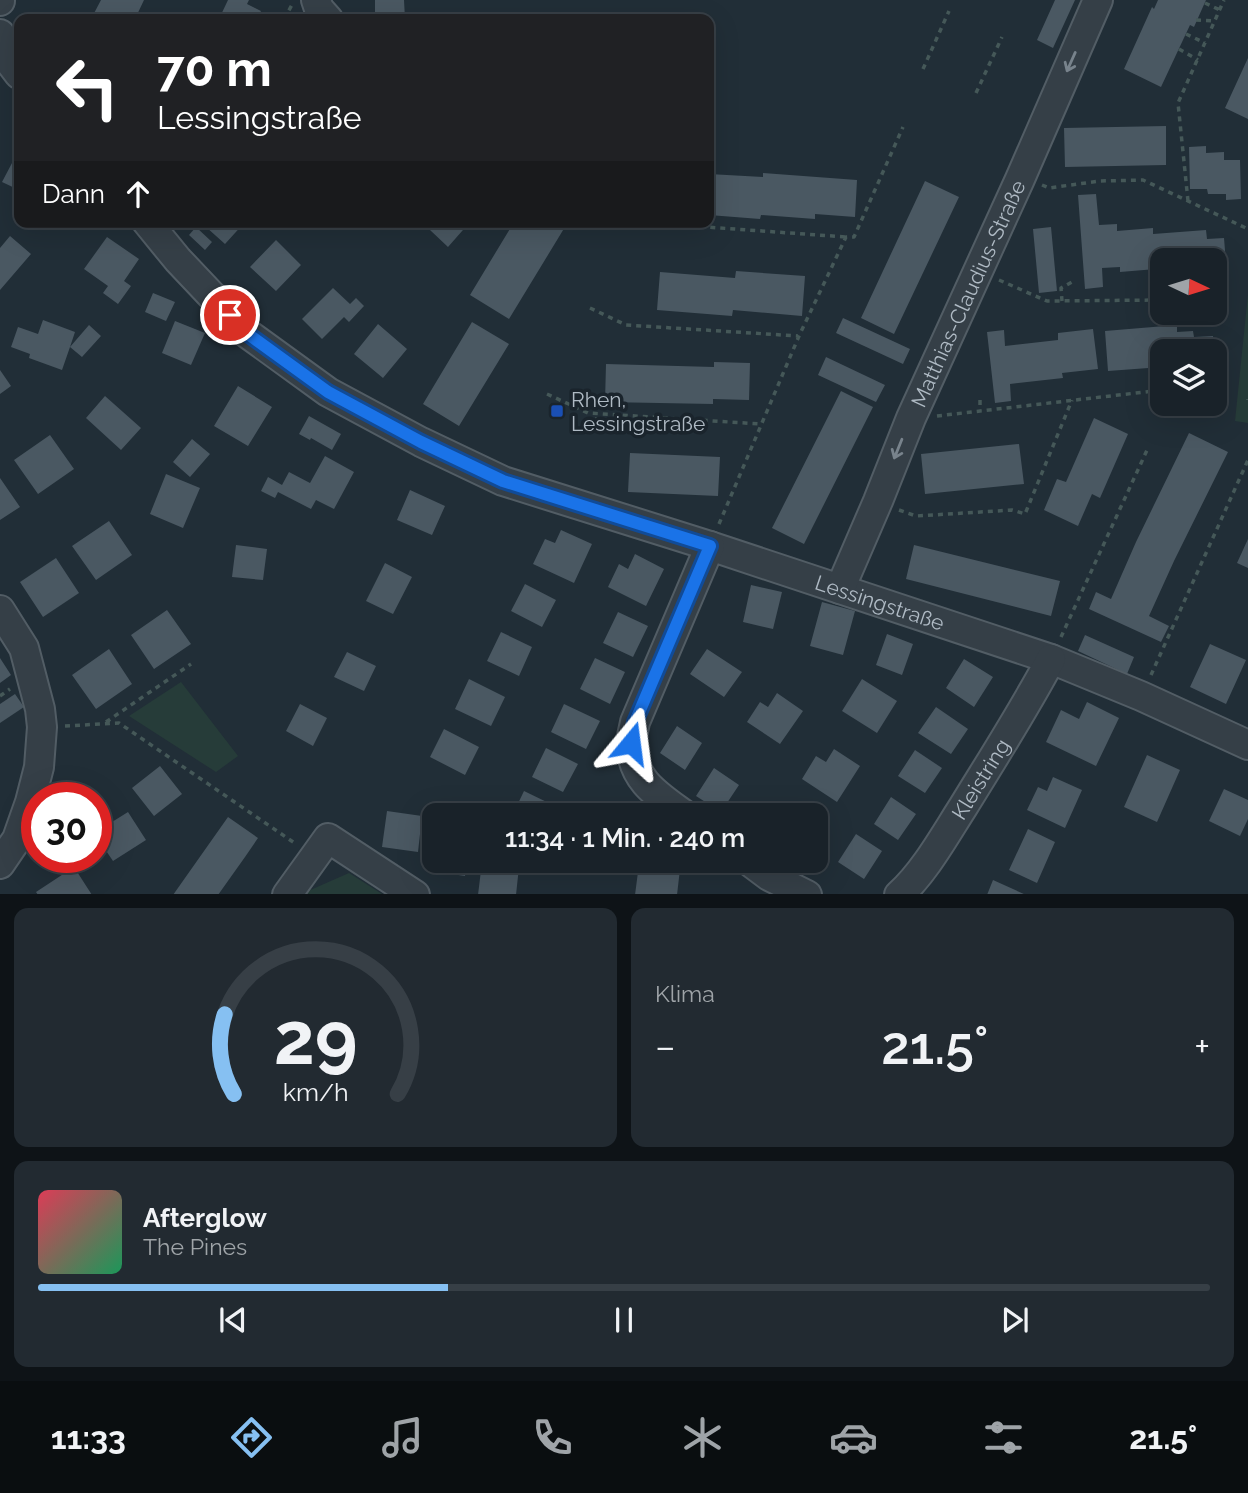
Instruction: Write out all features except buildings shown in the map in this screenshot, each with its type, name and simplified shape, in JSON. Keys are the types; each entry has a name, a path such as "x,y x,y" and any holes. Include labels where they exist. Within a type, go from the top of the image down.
{"street":[{"name":"Matthias-Claudius-Straße","path":"840,589 911,418 1098,0"},
{"path":"0,34 6,57 14,67"},
{"name":"Lessingstraße","path":"152,228 178,260 248,334 318,385 421,442 503,481 710,546 1051,659 1141,695 1248,745"},
{"path":"668,803 642,780 631,743 635,722 710,546"},
{"path":"0,610 24,648 40,709 41,727 39,767 30,802 17,839 0,864"},
{"name":"Kleistring","path":"899,894 912,884 953,823 1025,708 1051,659"},
{"path":"287,894 321,848 415,894"},
{"path":"765,873 807,894"}],"path":[{"path":"1188,201 1178,103 1224,0"},
{"path":"1205,3 1220,10"},
{"path":"923,69 949,11"},
{"path":"1196,20 1215,21"},
{"path":"1186,34 1205,43"},
{"path":"976,93 1002,37"},
{"path":"1179,49 1198,60"},
{"path":"714,228 854,237 903,127"},
{"path":"1021,176 1049,188 1100,181 1143,180 1248,229"},
{"path":"710,546 799,336 846,237"},
{"path":"978,270 1047,301 1150,300"},
{"path":"1062,301 1061,288 1072,282"},
{"path":"590,309 626,325 799,336"},
{"path":"911,418 1150,391"},
{"path":"547,394 588,413 761,424"},
{"path":"980,400 980,411"},
{"path":"878,501 916,516 1012,510 1025,514 1072,400"},
{"path":"597,413 597,422"},
{"path":"1051,659 1148,448"},
{"path":"1141,695 1248,460"},
{"path":"105,723 191,664"},
{"path":"41,727 119,723 321,848"}],"green space":[{"path":"1248,294 1248,423 1235,421"},
{"path":"181,682 238,756 216,772 129,716"},
{"path":"349,873 382,894 301,894"}],"place":[{"name":"Rhen, Lessingstraße","path":"557,411"}],"route":[{"path":"230,315 248,334 328,392 421,442 503,481 710,546 635,722 631,743"}]}
